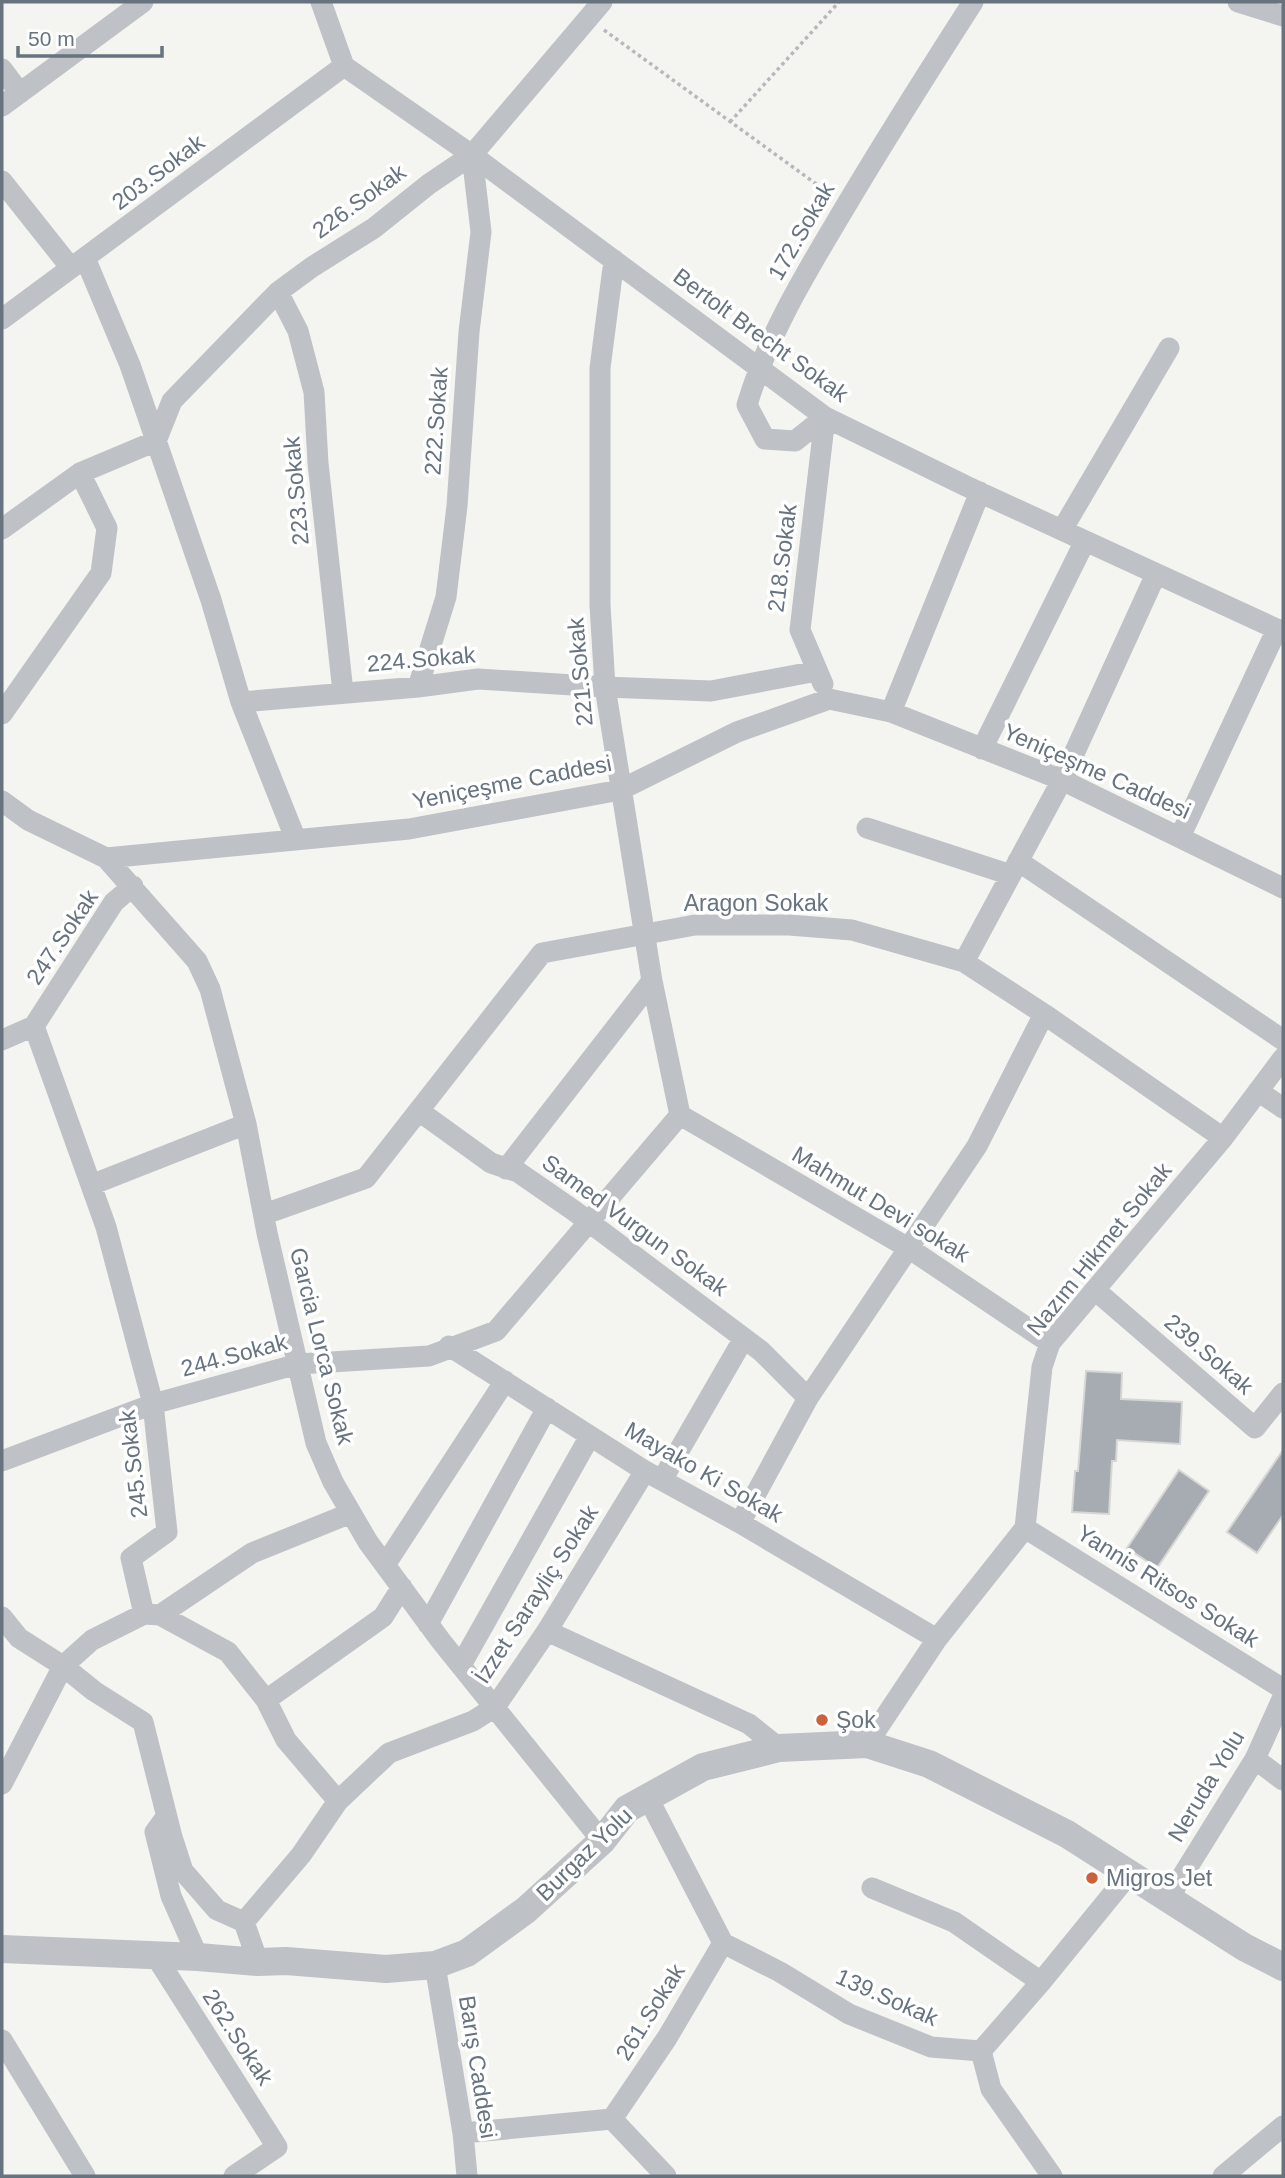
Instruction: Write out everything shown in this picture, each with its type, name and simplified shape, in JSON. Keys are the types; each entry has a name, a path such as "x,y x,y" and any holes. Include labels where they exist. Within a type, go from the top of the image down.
{"street":[{"path":"2,106 143,2"},
{"path":"321,2 344,66"},
{"path":"472,155 602,2"},
{"name":"172.Sokak","path":"825,417 795,441 765,439 747,405 758,368 802,280 973,2"},
{"path":"1238,2 1283,16"},
{"name":"Bertolt Brecht Sokak","path":"344,66 472,155 825,417 1280,631"},
{"name":"203.Sokak","path":"2,319 344,66"},
{"path":"2,69 20,93"},
{"name":"226.Sokak","path":"156,442 172,401 278,292 374,228 429,184 472,155"},
{"name":"222.Sokak","path":"418,687 446,597 457,506 469,332 481,232 472,155"},
{"path":"2,181 78,263 130,365 211,600 241,702 296,839"},
{"name":"221.Sokak","path":"614,260 600,368 600,605 606,687 652,981 680,1115"},
{"name":"223.Sokak","path":"278,292 298,331 314,392 318,463 343,692"},
{"path":"1062,530 1169,348"},
{"name":"218.Sokak","path":"825,417 800,630 829,699"},
{"path":"2,529 80,473 156,442"},
{"path":"2,715 101,573 107,528 80,473"},
{"path":"891,712 981,492"},
{"path":"982,749 1085,541"},
{"path":"964,962 1062,780 1156,574"},
{"path":"1180,837 1280,631"},
{"name":"224.Sokak","path":"241,702 418,687 478,679 711,691 817,671"},
{"name":"Yeniçeşme Caddesi","path":"106,858 409,829 620,790 737,732 829,699 891,712 1062,780 1282,885"},
{"path":"2,801 28,820 106,858"},
{"path":"867,828 1015,868 1283,1040"},
{"name":"Garcia Lorca Sokak","path":"106,858 197,961 210,989 246,1124 316,1443 333,1482 385,1565 428,1624 602,1841"},
{"name":"247.Sokak","path":"34,1026 114,902 133,886"},
{"name":"Aragon Sokak","path":"265,1214 366,1178 542,953 695,925 789,925 852,930 964,962 1223,1138"},
{"path":"506,1168 652,981"},
{"path":"740,1523 808,1398 977,1146 1044,1014"},
{"path":"2,1040 34,1026"},
{"name":"245.Sokak","path":"34,1026 106,1227 153,1404 167,1532 131,1558 152,1615"},
{"name":"Nazım Hikmet Sokak","path":"1025,1528 1042,1367 1050,1343 1223,1138 1283,1058"},
{"path":"1258,1091 1283,1108"},
{"name":"Samed Vurgun Sokak","path":"419,1111 491,1163 518,1172 589,1222 744,1338 770,1359 808,1398"},
{"name":"244.Sokak","path":"2,1461 153,1404 298,1364 429,1356 496,1331 680,1115"},
{"name":"Mahmut Devi sokak","path":"680,1115 910,1249 1050,1343"},
{"path":"91,1185 246,1124"},
{"name":"239.Sokak","path":"1095,1290 1255,1428 1283,1392"},
{"name":"İzzet Sarayliç Sokak","path":"244,1922 301,1855 338,1801 389,1753 472,1721 495,1707 744,1338"},
{"name":"Mayako Ki Sokak","path":"451,1347 653,1476 740,1523 937,1639"},
{"path":"385,1565 505,1381"},
{"path":"428,1624 547,1408"},
{"path":"461,1665 590,1436"},
{"path":"2,1784 63,1666 92,1640 152,1615 252,1553 351,1513"},
{"path":"867,1744 937,1639 1025,1528"},
{"name":"Yannis Ritsos Sokak","path":"1025,1528 1283,1689"},
{"path":"266,1700 383,1617 402,1587"},
{"path":"152,1615 228,1651 266,1700 286,1740 338,1801"},
{"path":"2,1617 19,1638 143,1722 166,1817 183,1871 217,1910 244,1922 258,1962"},
{"path":"547,1631 749,1724 779,1748"},
{"name":"Neruda Yolu","path":"1168,1899 1255,1759 1283,1697"},
{"name":"Burgaz Yolu","path":"2,1949 258,1962 286,1961 386,1969 435,1965 467,1953 526,1910 602,1841 627,1809 703,1767 779,1748 867,1744 929,1764 1068,1834 1244,1947 1283,1967"},
{"path":"1255,1759 1283,1780"},
{"path":"647,1796 723,1943"},
{"path":"166,1817 155,1832 171,1896 198,1957"},
{"path":"1052,2176 991,2089 981,2051 1129,1874"},
{"path":"872,1888 954,1922 1041,1982"},
{"name":"139.Sokak","path":"723,1943 780,1972 849,2014 931,2047 981,2051"},
{"name":"261.Sokak","path":"612,2119 667,2038 723,1943"},
{"name":"262.Sokak","path":"155,1955 277,2147 234,2176"},
{"name":"Barış Caddesi","path":"435,1965 463,2133 467,2176"},
{"path":"2,2040 85,2176"},
{"path":"463,2133 612,2119 666,2176"},
{"path":"1223,2176 1283,2126"}],"path":[{"path":"730,122 839,2"},
{"path":"588,18 846,206"}],"building":[{"path":"1086,1371 1122,1373 1121,1399 1182,1402 1180,1444 1117,1440 1116,1461 1112,1461 1109,1514 1072,1512"},
{"path":"1283,1450 1283,1515 1257,1553 1227,1532"},
{"path":"1179,1470 1209,1491 1157,1568 1127,1548"}],"place":[{"name":"Şok","path":"822,1720"},
{"name":"Migros Jet","path":"1092,1878"}]}
